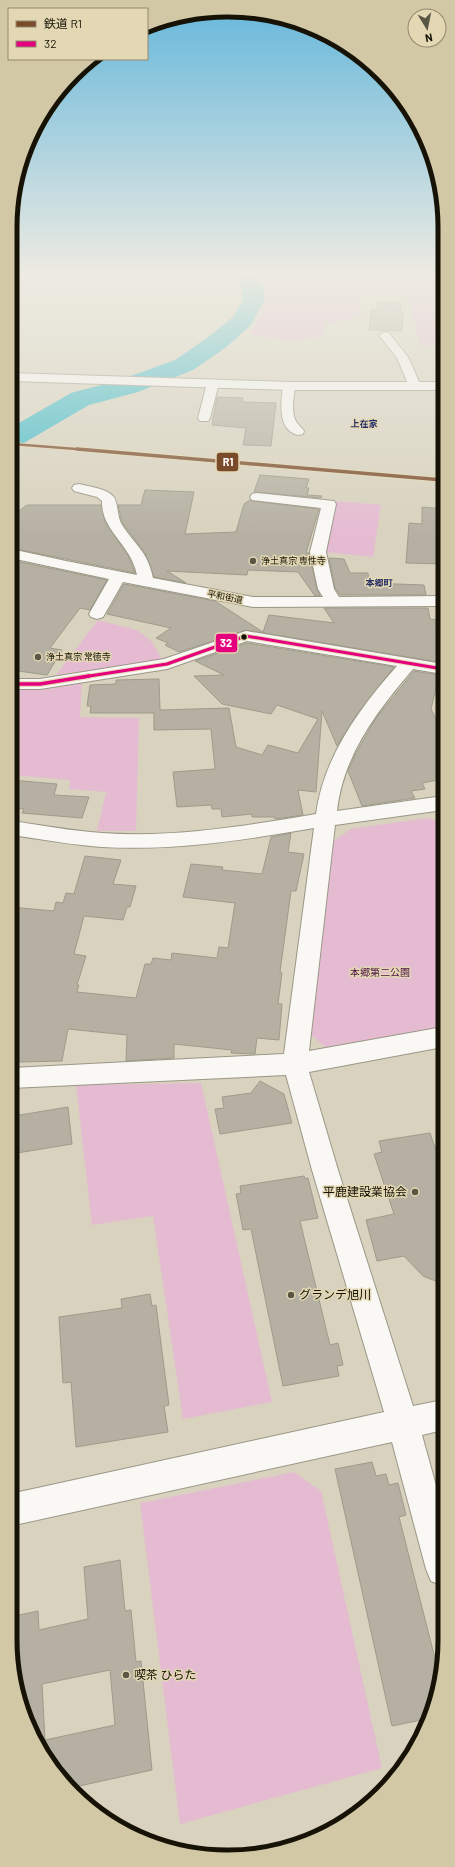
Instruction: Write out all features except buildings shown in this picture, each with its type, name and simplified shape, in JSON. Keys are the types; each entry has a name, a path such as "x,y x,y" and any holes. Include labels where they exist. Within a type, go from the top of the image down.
{"main road":[{"path":"406,363 419,386"},
{"path":"417,363 419,386"},
{"path":"17,377 289,386 438,386"},
{"path":"204,418 213,383"},
{"path":"289,386 287,405 289,422 291,427 298,431"},
{"path":"79,488 102,494 109,500 107,509 118,532 131,543 140,558 146,581"},
{"path":"257,497 329,504 318,552 324,582 335,602"},
{"name":"平和街道","path":"17,554 146,581 250,619 335,602 438,602"},
{"path":"97,614 118,576"},
{"path":"17,684 40,684 167,664 250,619 409,663 438,668"},
{"path":"409,663 377,700 342,756 329,792 295,1064 325,1170 403,1424 438,1552"},
{"path":"17,829 101,840 147,841 235,835 326,819 438,804"},
{"path":"17,1078 295,1064 438,1039"},
{"path":"17,1508 438,1416"}],"green space":[{"path":"335,501 381,505 373,557 324,552"},
{"path":"98,620 137,630 152,642 162,660 56,675"},
{"path":"82,683 80,717 139,718 136,831 97,831 106,792 69,789 70,780 17,776 17,690 42,690"},
{"name":"本郷第二公園","path":"428,818 438,821 438,1028 325,1047 309,1033 331,843 351,829"},
{"path":"201,1083 272,1402 183,1419 153,1216 92,1225 76,1085"},
{"path":"294,1472 321,1491 382,1768 180,1824 140,1503"}],"waterway":[{"path":"17,435 80,399 129,386 187,363"}],"rail line":[{"name":"R1","path":"17,444 438,480"}],"transit line":[{"name":"32","path":"17,684 40,684 167,664 246,636 438,668"}],"place":[{"name":"浄土真宗 専性寺","path":"253,561"},
{"name":"浄土真宗 常徳寺","path":"38,657"},
{"name":"平鹿建設業協会","path":"415,1192"},
{"name":"グランデ旭川","path":"291,1295"},
{"name":"喫茶 ひらた","path":"126,1675"}],"district":[{"name":"上在家","path":"364,424"},
{"name":"本郷町","path":"379,583"}]}
